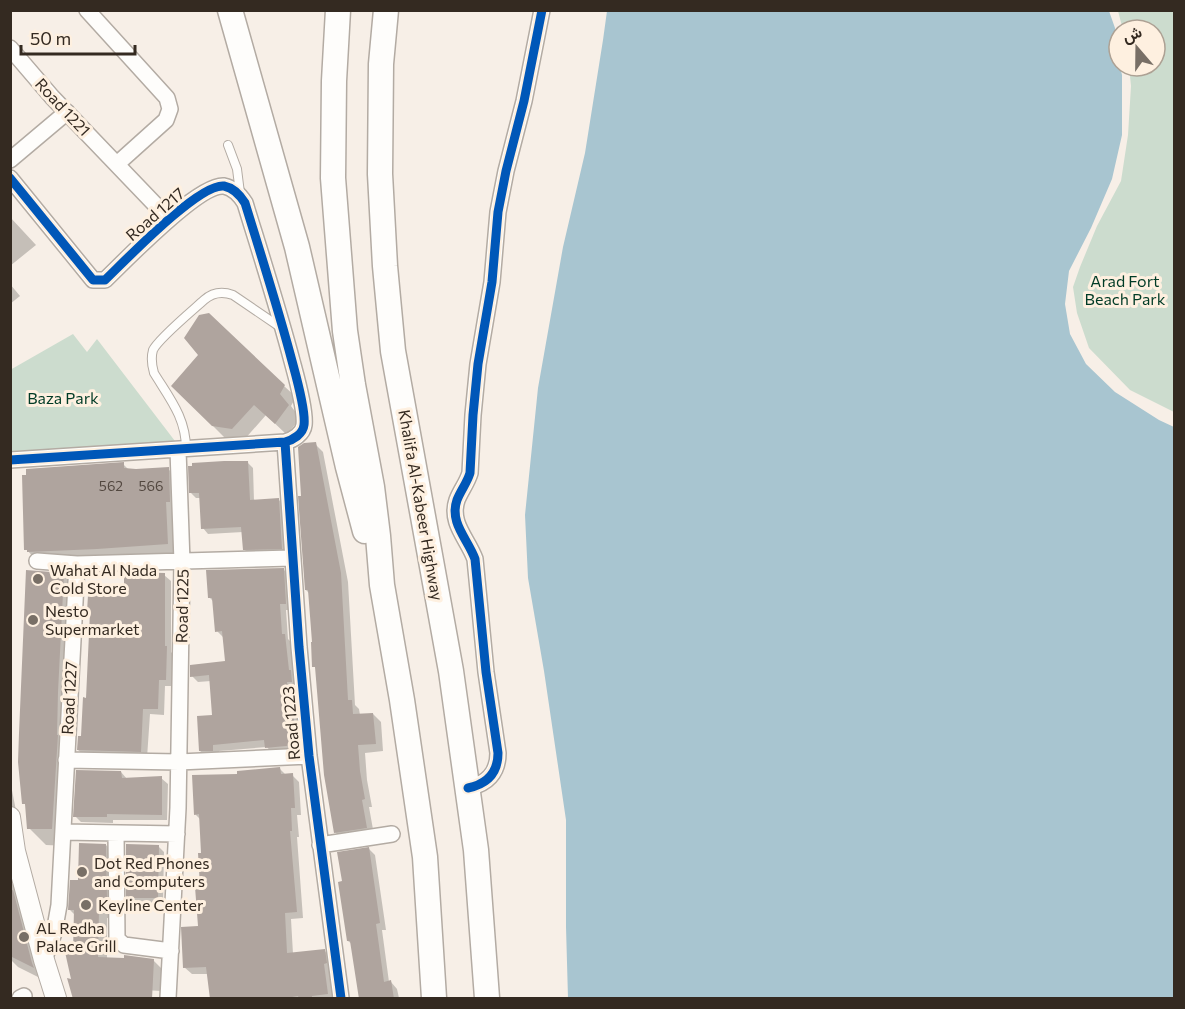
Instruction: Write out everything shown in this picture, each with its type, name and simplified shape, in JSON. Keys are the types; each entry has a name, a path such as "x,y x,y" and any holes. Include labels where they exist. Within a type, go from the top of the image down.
{"main road":[{"path":"230,10 297,247 351,477 382,585"},
{"path":"338,10 334,81 333,178 345,331 352,385 372,488 382,585 425,857 434,999"},
{"name":"Khalifa Al-Kabeer Highway","path":"386,10 381,64 380,174 393,351 451,671 468,788 476,850 487,999"}],"street":[{"path":"87,10 167,98 170,109 166,120 117,164"},
{"path":"468,788 490,777 498,762 498,753 486,672 475,559 457,524 456,508 457,500 470,473 478,364 492,282 498,212 506,171 525,101 542,10"},
{"name":"Road 1221","path":"10,48 52,97 169,219"},
{"path":"10,160 67,112"},
{"name":"Road 1217","path":"10,178 93,280 105,280 169,219 205,192 224,186 240,194"},
{"path":"10,460 285,442 291,441 300,433 304,425 302,402 284,330 245,203 240,194"},
{"name":"Road 1223","path":"285,442 292,558 309,756 341,999"},
{"name":"Road 1225","path":"168,999 179,762 182,449"},
{"path":"37,561 77,564 292,558"},
{"name":"Road 1227","path":"44,960 57,919 77,564"},
{"path":"66,760 179,762 309,756"},
{"path":"10,818 13,852 56,999"},
{"path":"63,832 177,834"},
{"path":"116,833 117,939 124,945 171,951"},
{"path":"320,845 392,834"}],"lane":[{"path":"228,145 237,169 240,194"},
{"path":"182,449 185,432 180,415 152,367 152,355 156,344 204,300 218,292 233,295 284,330"}],"green space":[{"name":"Arad Fort Beach Park","path":"1118,11 1174,11 1174,412 1130,390 1089,348 1077,313 1073,287 1097,226 1121,181 1128,135 1130,78 1167,78 1167,18 1120,18"},
{"name":"Baza Park","path":"73,334 87,352 97,339 178,445 11,451 10,370"}],"water":[{"path":"607,11 1109,11 1111,18 1107,18 1107,78 1122,78 1122,135 1112,179 1069,271 1065,304 1070,334 1086,364 1115,392 1174,427 1174,998 568,998 566,820 528,578 525,515 538,388 563,247 585,153"}],"building":[{"path":"209,313 285,385 280,394 289,405 275,424 254,405 232,429 212,426 171,386 198,355 184,338 199,315"},
{"path":"316,442 341,573 348,700 352,700 353,714 373,713 376,744 358,745 365,799 362,800 367,828 334,833 324,775 315,667 312,667 308,590 305,590 298,496 301,496 298,447 304,443"},
{"path":"248,461 250,500 279,498 282,549 243,550 241,527 201,529 199,493 189,493 188,466 192,466 192,463"},
{"path":"124,462 124,468 169,467 170,502 166,502 168,544 27,552 24,550 22,475 26,475 26,469"},
{"path":"284,568 286,604 280,604 282,634 285,634 289,670 291,670 292,682 287,682 290,709 293,708 296,745 265,748 264,740 213,745 213,751 199,751 197,716 212,715 209,675 190,677 190,665 225,661 222,631 215,632 212,598 208,598 206,570"},
{"path":"26,570 64,573 52,829 27,829 25,804 22,804 18,762"},
{"path":"124,572 165,573 166,680 159,680 158,709 143,709 141,752 77,750 78,736 81,736 83,697 86,698 90,612 87,612 88,595 124,596"},
{"path":"280,767 281,774 293,773 295,808 291,808 292,831 290,831 297,912 285,913 287,953 325,949 327,963 324,964 328,994 312,996 312,999 299,999 298,996 280,999 210,999 206,967 183,968 181,927 198,926 195,887 200,887 199,814 194,815 192,775 237,774 237,771"},
{"path":"76,770 121,771 122,778 162,776 162,815 107,814 107,817 73,817"},
{"path":"79,843 106,844 107,898 105,898 105,910 99,910 98,957 124,958 124,955 154,959 152,999 73,999 67,978 71,979 65,952 73,952 74,910 68,910 70,880 78,880"},
{"path":"126,844 159,845 158,898 126,898"},
{"path":"369,847 380,923 376,924 384,982 391,980 394,999 359,999 350,941 347,941 338,882 342,881 337,852"},
{"path":"13,890 34,968 10,956 10,891"}],"cycle path":[{"path":"468,788 481,784 490,777 494,772 498,753 486,672 475,559 457,524 455,508 470,473 478,364 492,282 498,212 542,10"},
{"path":"10,178 93,280 105,280 145,241 198,197 213,188 224,186 236,192 245,203 275,301 298,384 304,419 300,434 285,442 10,460"},
{"path":"285,442 309,756 341,998"}],"place":[{"name":"Wahat Al Nada Cold Store","path":"38,579"},
{"name":"Nesto Supermarket","path":"33,620"},
{"name":"Dot Red Phones and Computers","path":"82,872"},
{"name":"Keyline Center","path":"86,905"},
{"name":"AL Redha Palace Grill","path":"24,937"}]}
